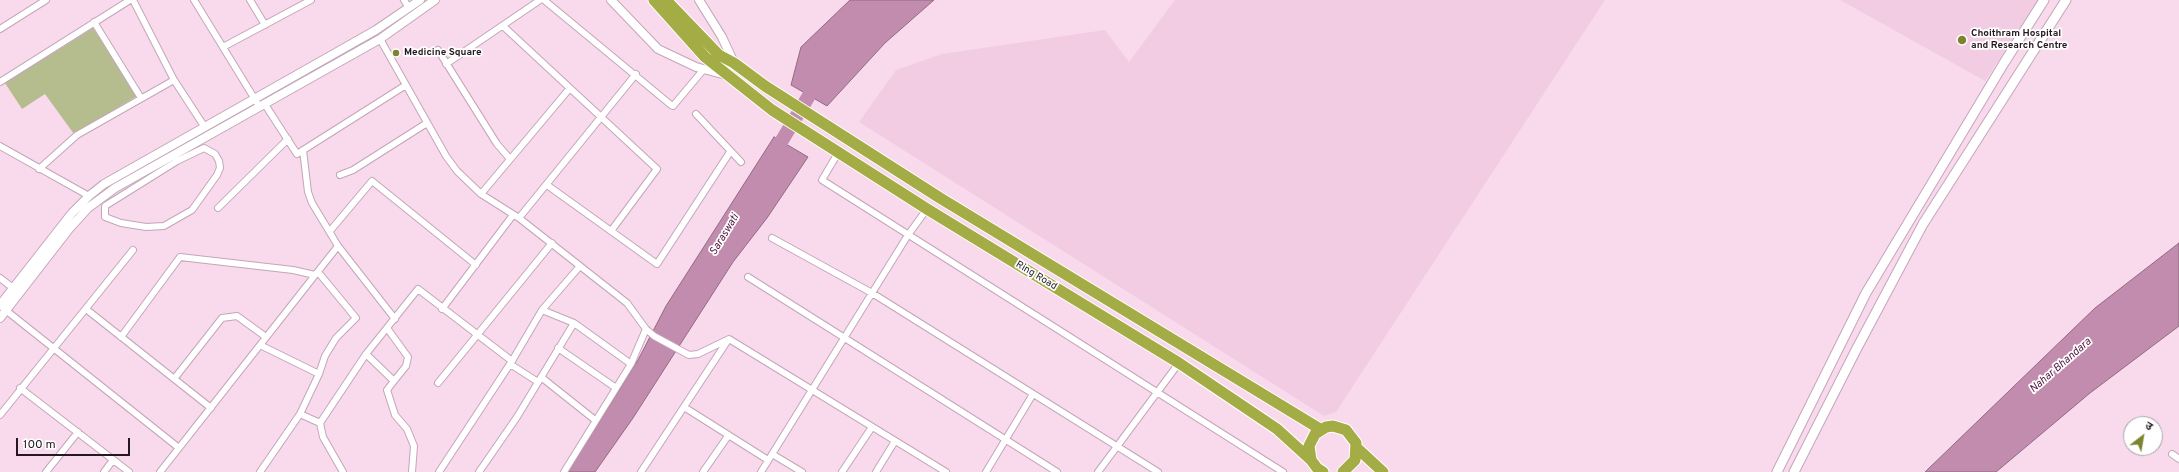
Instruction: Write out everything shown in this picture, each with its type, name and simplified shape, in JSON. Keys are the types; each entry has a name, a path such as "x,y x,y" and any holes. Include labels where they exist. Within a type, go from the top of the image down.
{"highway":[{"name":"Ring Road","path":"654,0 705,57 772,110 926,209 1179,363 1277,429 1323,472"},
{"path":"666,0 719,55 734,63 765,86 826,123 940,198 1320,429"},
{"path":"1311,460 1309,453 1311,439 1320,429 1333,426 1346,430 1354,438 1357,448 1355,460 1343,472"},
{"path":"1357,448 1383,472"}],"main road":[{"path":"1777,472 1866,292 2004,63 2044,0"},
{"path":"1794,472 1856,350 1923,224 2066,0"}],"street":[{"path":"0,29 46,0"},
{"path":"0,82 94,22 132,0 174,80 204,126"},
{"path":"194,0 254,98 262,104 288,139 297,154 406,85"},
{"path":"250,0 265,25"},
{"path":"223,47 311,0"},
{"path":"404,0 409,8"},
{"path":"2,307 75,216 89,196 104,184 204,126 376,30 420,0"},
{"path":"0,318 2,307 13,288 75,216 115,188 176,157 204,148 215,154 220,162 220,168 217,175 192,210 164,226 146,227 121,223 105,217 104,212 106,206 176,157 262,104 380,39 434,0"},
{"path":"446,64 540,0"},
{"path":"544,0 636,74 673,106 704,69"},
{"path":"611,0 658,49 704,69 726,75 734,63 722,37 699,0"},
{"path":"94,22 141,98"},
{"path":"502,26 657,169 611,232"},
{"path":"380,39 446,156 480,194 520,218 627,303 646,329 654,336 689,355 698,354 729,339"},
{"path":"438,50 497,144 510,160"},
{"path":"520,218 636,74"},
{"path":"39,169 77,135 174,80"},
{"path":"480,194 570,88"},
{"path":"696,114 741,162"},
{"path":"340,175 353,170 427,123"},
{"path":"218,208 288,139"},
{"path":"0,146 89,196"},
{"path":"303,150 309,198 338,246 395,319"},
{"path":"547,185 656,264 730,152"},
{"path":"838,153 822,180 1157,394 1283,472"},
{"path":"330,231 372,181 476,265"},
{"path":"761,472 908,234 926,209"},
{"path":"442,310 513,215"},
{"path":"772,238 872,293 1158,472"},
{"path":"438,383 552,243"},
{"path":"160,472 338,246"},
{"path":"0,415 20,388 133,250"},
{"path":"121,337 180,257 317,273 356,318 336,338 325,356 319,374 300,414 260,472"},
{"path":"440,472 511,363 542,310 580,266"},
{"path":"748,277 1057,472"},
{"path":"0,278 13,288"},
{"path":"343,472 323,437 320,423 366,354 418,290 442,310 477,334 511,363 539,380 595,420"},
{"path":"2,307 179,448"},
{"path":"86,309 211,408"},
{"path":"542,310 574,323 631,364"},
{"path":"174,379 218,322 226,316 240,317 266,337"},
{"path":"482,471 574,323"},
{"path":"387,328 408,357 406,366 387,390 395,416 407,429 414,446 412,472"},
{"path":"564,472 631,364 646,329"},
{"path":"729,339 946,472"},
{"path":"641,472 729,339"},
{"path":"260,344 319,374"},
{"path":"558,348 616,388"},
{"path":"366,354 394,381"},
{"path":"1098,472 1116,445 1157,394 1179,363"},
{"path":"20,388 129,472"},
{"path":"986,472 1033,394"},
{"path":"684,407 768,460"},
{"path":"300,414 320,423"},
{"path":"842,472 872,427"},
{"path":"46,472 78,432"},
{"path":"703,472 728,436"},
{"path":"876,472 895,441"},
{"path":"772,454 802,472"},
{"path":"2172,454 2179,459"},
{"path":"104,472 113,460"}],"shaded area":[{"path":"1175,0 1605,0 1336,412 1324,416 859,122 896,70 942,54 1105,30 1129,62"},
{"name":"Choithram Hospital and Research Centre","path":"1840,0 2038,0 1985,81"}],"green space":[{"path":"93,28 137,96 74,134 45,94 22,109 5,83"}],"water":[{"path":"850,0 934,0 885,43 827,106 791,85 801,47"},
{"path":"774,137 808,157 767,218 733,262 633,418 595,472 568,472 638,360 666,306"},
{"name":"Nahar Bhandara","path":"2179,243 2179,326 2090,393 1996,472 1925,472 2095,308"}],"waterway":[{"name":"Saraswati","path":"772,157 819,79"}],"place":[{"name":"Choithram Hospital and Research Centre","path":"1962,40"},
{"name":"Medicine Square","path":"396,53"}]}
